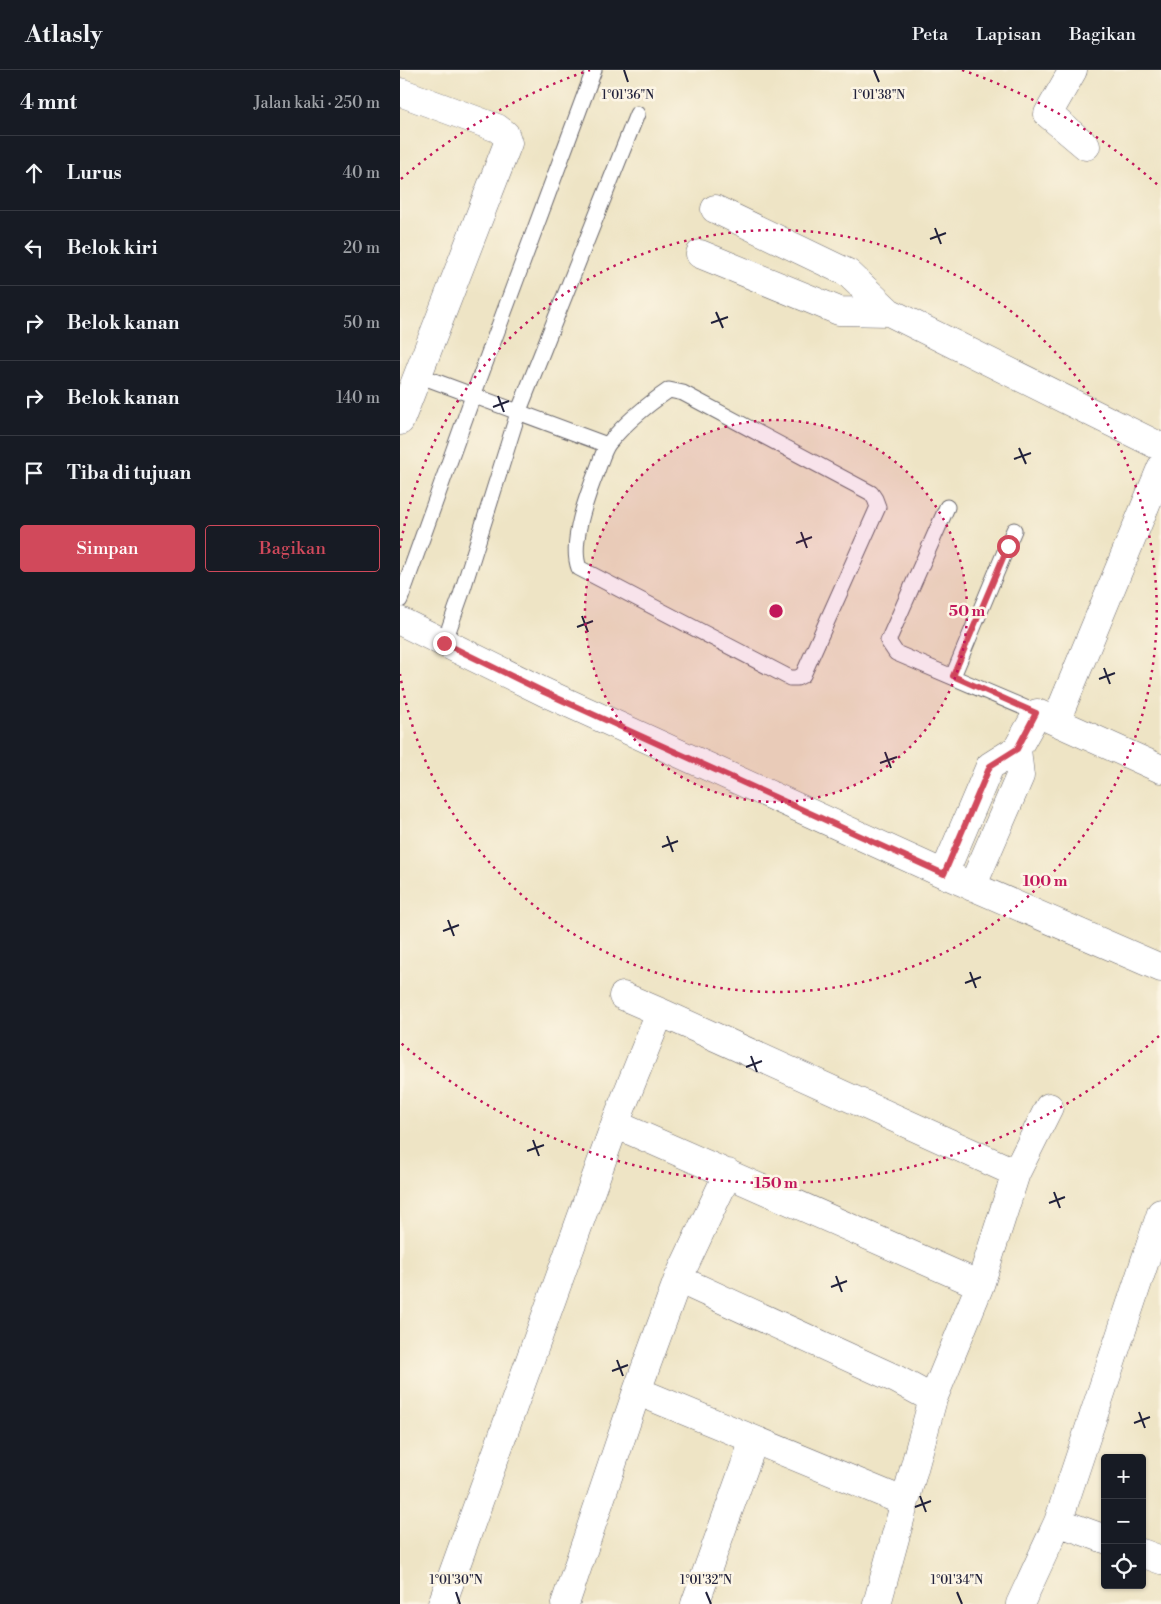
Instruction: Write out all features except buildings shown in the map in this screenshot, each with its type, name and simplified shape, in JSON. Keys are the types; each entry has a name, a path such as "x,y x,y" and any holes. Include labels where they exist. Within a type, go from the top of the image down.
{"street":[{"path":"1072,70 1048,114 1086,146"},
{"path":"400,92 497,128 505,134 508,143 400,421"},
{"path":"715,209 848,273 889,312 1161,447"},
{"path":"700,254 839,311 889,312"},
{"path":"944,874 990,766 1017,749 1046,717 1161,468"},
{"path":"400,621 553,696 944,874 1161,968"},
{"path":"1046,717 1161,769"},
{"path":"972,886 1020,776 1017,749"},
{"path":"623,996 1016,1173"},
{"path":"442,1604 615,1124 660,1012"},
{"path":"877,1604 933,1399 980,1285 1016,1173 1049,1106"},
{"path":"615,1124 980,1285"},
{"path":"565,1604 678,1279 728,1173"},
{"path":"1020,1604 1058,1522 1161,1213"},
{"path":"678,1279 896,1379 933,1399"},
{"path":"638,1391 905,1502"},
{"path":"695,1604 754,1440"},
{"path":"1058,1522 1101,1538"},
{"path":"1146,1554 1161,1560"}],"lane":[{"path":"400,600 594,70"},
{"path":"444,643 518,413 637,114"},
{"path":"418,375 607,445"},
{"path":"670,390 676,391 871,493 878,507 803,675 797,678 790,678 579,568 576,555 581,517 587,495 607,445 650,403 670,390"},
{"path":"947,507 888,641 896,653 1046,717"},
{"path":"953,676 1014,530"}],"route":[{"path":"444,643 544,692 944,874 990,766 1017,749 1036,713 953,676 1008,546"}]}
